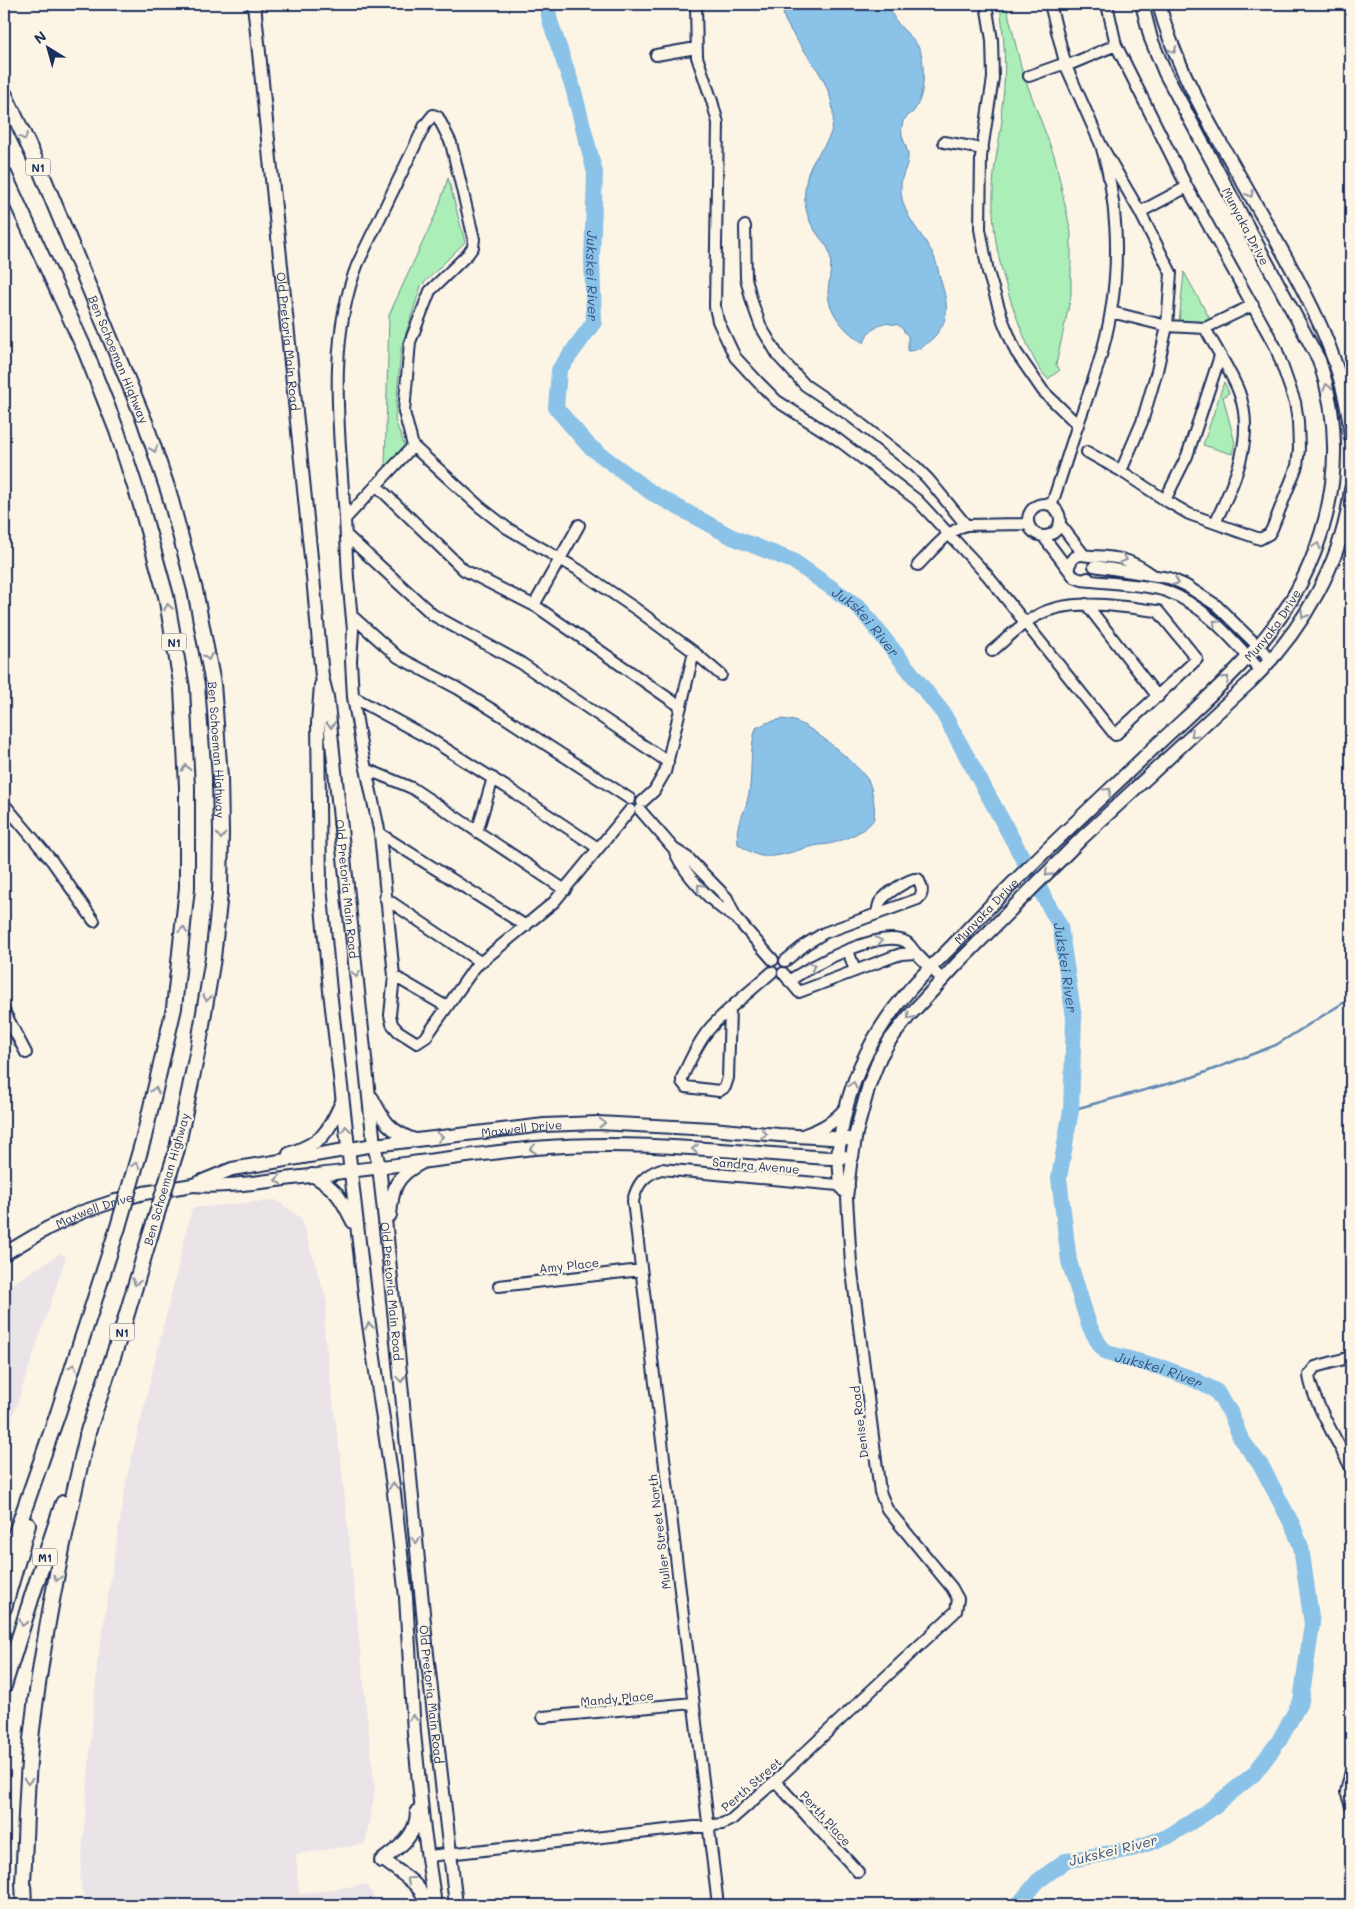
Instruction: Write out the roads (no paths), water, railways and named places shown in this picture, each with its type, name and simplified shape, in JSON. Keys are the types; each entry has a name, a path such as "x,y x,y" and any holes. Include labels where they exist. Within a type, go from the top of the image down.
{"highway":[{"name":"Ben Schoeman Highway","path":"4,93 41,172 145,422 169,493 195,590 213,684 220,777 222,832 220,893 213,958 200,1040 177,1149 123,1327 89,1428"},
{"name":"N1","path":"4,174 85,350 117,431 140,502 166,596 182,688 187,787 187,888 174,1008 144,1137 118,1227 58,1414"},
{"path":"4,1567 58,1414"},
{"name":"M1","path":"4,1608 58,1414"},
{"path":"24,1905 23,1882 31,1732 42,1651 68,1517 89,1428"},
{"name":"M1","path":"4,1686 32,1593 89,1428"},
{"path":"26,1830 34,1905"}],"main road":[{"name":"Old Pretoria Main Road","path":"254,4 322,677 330,723 374,1146 379,1166 388,1238 427,1654 456,1905"},
{"name":"Munyaka Drive","path":"838,1157 846,1107 854,1081 872,1041 886,1018 931,967 1073,824 1258,646 1286,610 1300,586 1315,554 1325,522 1331,494 1334,465 1334,435 1332,406 1319,360 1165,73 1151,39 1142,4"},
{"name":"Munyaka Drive","path":"1159,4 1175,56 1205,114 1289,264 1320,325 1335,360 1346,399 1351,436"},
{"name":"Munyaka Drive","path":"852,1157 869,1085 880,1057 890,1040 908,1017 943,980 1082,838 1272,660 1301,620 1333,564 1343,532 1351,489"},
{"name":"Old Pretoria Main Road","path":"322,677 318,701 320,886 357,1231 397,1512 406,1597 416,1749 435,1905"},
{"path":"369,1091 380,1114 394,1131 402,1136 416,1140"},
{"path":"258,1165 315,1143 328,1128 342,1102"},
{"path":"801,1136 826,1126 840,1116 846,1107"},
{"name":"Maxwell Drive","path":"193,1185 232,1169 416,1140 544,1125 598,1123 712,1129 855,1140"},
{"name":"Maxwell Drive","path":"4,1254 48,1228 82,1212 144,1193 193,1185 229,1185 312,1176 425,1160 537,1148 605,1144 852,1157"},
{"path":"388,1238 393,1190 406,1172 425,1160"},
{"path":"312,1176 325,1183 338,1195 357,1231"},
{"path":"416,1749 417,1818 415,1826 408,1840 383,1861 418,1885 426,1898 427,1905"}],"street":[{"path":"696,4 697,57 718,123 716,307 718,321 735,357 777,401 837,438 918,500 948,535 987,575 1026,623 1115,735 1197,659 1158,611 1086,604 1072,605 1039,614 1026,623 992,651"},
{"path":"986,4 992,40 993,78 983,149 980,229 988,272 1003,322 1016,352 1043,391 1078,425"},
{"path":"1050,4 1066,66 1101,145 1140,212 1171,273 1166,326 1158,371 1142,422 1121,471"},
{"path":"1087,452 1121,471 1188,514 1255,538 1265,537 1272,529 1297,466 1299,449 1295,402 1276,348 1187,187 1116,45 1108,4"},
{"path":"1030,76 1060,65 1066,66 1116,45"},
{"path":"656,55 696,48"},
{"path":"694,652 668,762 661,781 654,791 636,805 598,848 565,890 544,911 480,962 467,976 426,1037 417,1043 398,1032 392,1024 390,1006 394,976 380,834 353,697 352,616 337,397 342,329 351,280 421,134 433,115 441,121 451,142 474,239 473,248 468,254 430,291 410,342 404,412 412,446 480,507 507,528 636,609 694,652 721,675"},
{"path":"944,142 983,149"},
{"path":"1052,504 1097,371 1111,312 1115,277 1115,226 1108,168 1101,145"},
{"path":"1140,212 1187,187"},
{"path":"745,226 746,278 752,302 761,327 779,357 805,384 852,417 916,467 966,525"},
{"path":"1111,312 1166,326 1205,328 1253,304"},
{"path":"1205,328 1239,393 1244,416 1245,437 1241,464 1215,523"},
{"path":"1165,500 1187,456 1220,356"},
{"path":"345,519 412,446"},
{"path":"376,485 464,570 534,605 681,707"},
{"path":"1261,672 1213,620 1199,608 1164,590 1082,580 1074,577 1043,536 1034,533 1028,524 1027,518 1032,509 1041,503 1052,504 1059,513 1060,524 1094,566 1169,578 1199,593 1216,605 1272,660"},
{"path":"918,565 948,535 966,525 1028,524"},
{"path":"1043,536 1053,533 1060,524"},
{"path":"534,605 579,525"},
{"path":"346,536 433,615 521,663 668,762"},
{"path":"1069,570 1073,558 1076,556 1119,557 1139,565 1155,576"},
{"path":"1082,580 1090,577 1094,566"},
{"path":"1086,604 1158,696"},
{"path":"352,616 398,657 457,688 504,717 636,805 690,868 715,903 723,911 736,918"},
{"path":"353,697 430,739 493,778 598,848"},
{"path":"366,769 412,788 565,890"},
{"path":"477,832 493,778"},
{"path":"4,804 52,861 94,921"},
{"path":"380,834 526,926"},
{"path":"690,868 723,894 730,903 736,918 773,960"},
{"path":"385,898 480,962"},
{"path":"784,961 815,937 877,914"},
{"path":"786,977 848,950 885,939 897,938 907,942 916,954 943,980"},
{"path":"848,950 855,971"},
{"path":"772,972 786,977 799,992 901,954 916,954"},
{"path":"772,972 770,964 778,958 784,961 786,977"},
{"path":"730,1009 728,1078 725,1087 719,1091 686,1086 682,1082 682,1078 705,1034 730,1009 772,972"},
{"path":"394,976 447,1007"},
{"path":"4,1011 26,1053"},
{"name":"Denise Road","path":"838,1157 847,1198 852,1264 881,1498 898,1524 956,1594 958,1606 953,1616"},
{"path":"845,1186 852,1157"},
{"name":"Sandra Avenue","path":"661,1169 845,1186"},
{"name":"Muller Street North","path":"661,1169 652,1172 638,1184 633,1201 718,1905"},
{"name":"Amy Place","path":"498,1286 641,1270"},
{"path":"1351,1358 1314,1367 1309,1375 1311,1386 1323,1413 1351,1468"},
{"name":"Perth Street","path":"428,1856 719,1825 732,1819 775,1781 953,1616"},
{"name":"Mandy Place","path":"543,1717 693,1703"},
{"path":"1351,1771 1346,1792 1351,1806"},
{"name":"Perth Place","path":"775,1781 858,1872"}],"water":[{"path":"781,4 889,4 891,12 899,25 919,47 923,67 923,83 917,106 906,118 902,127 908,159 901,181 901,194 911,220 935,258 945,294 946,316 940,330 934,337 915,350 908,351 908,336 899,325 883,323 868,333 864,343 845,328 831,308 828,292 831,266 829,251 809,219 805,204 805,189 811,166 831,131 833,112 831,99 821,76 786,22"},
{"path":"782,719 795,721 814,731 863,773 871,788 874,818 867,827 840,841 780,855 761,856 738,844 737,831 749,793 752,746 756,728"}],"waterway":[{"name":"Jukskei River","path":"547,4 550,21 573,88 595,173 592,259 594,322 559,370 556,408 589,446 652,493 732,537 793,561 859,607 943,713 1060,926 1074,1018 1071,1110 1059,1178 1069,1261 1089,1325 1099,1344 1107,1353 1163,1368 1193,1379 1216,1391 1230,1412 1241,1439 1262,1467 1293,1526 1301,1547 1312,1624 1301,1701 1279,1741 1254,1774 1207,1812 1167,1837 1132,1849 1065,1861 1038,1881 1018,1905"},
{"path":"1071,1110 1193,1077 1276,1045 1351,998"}]}
